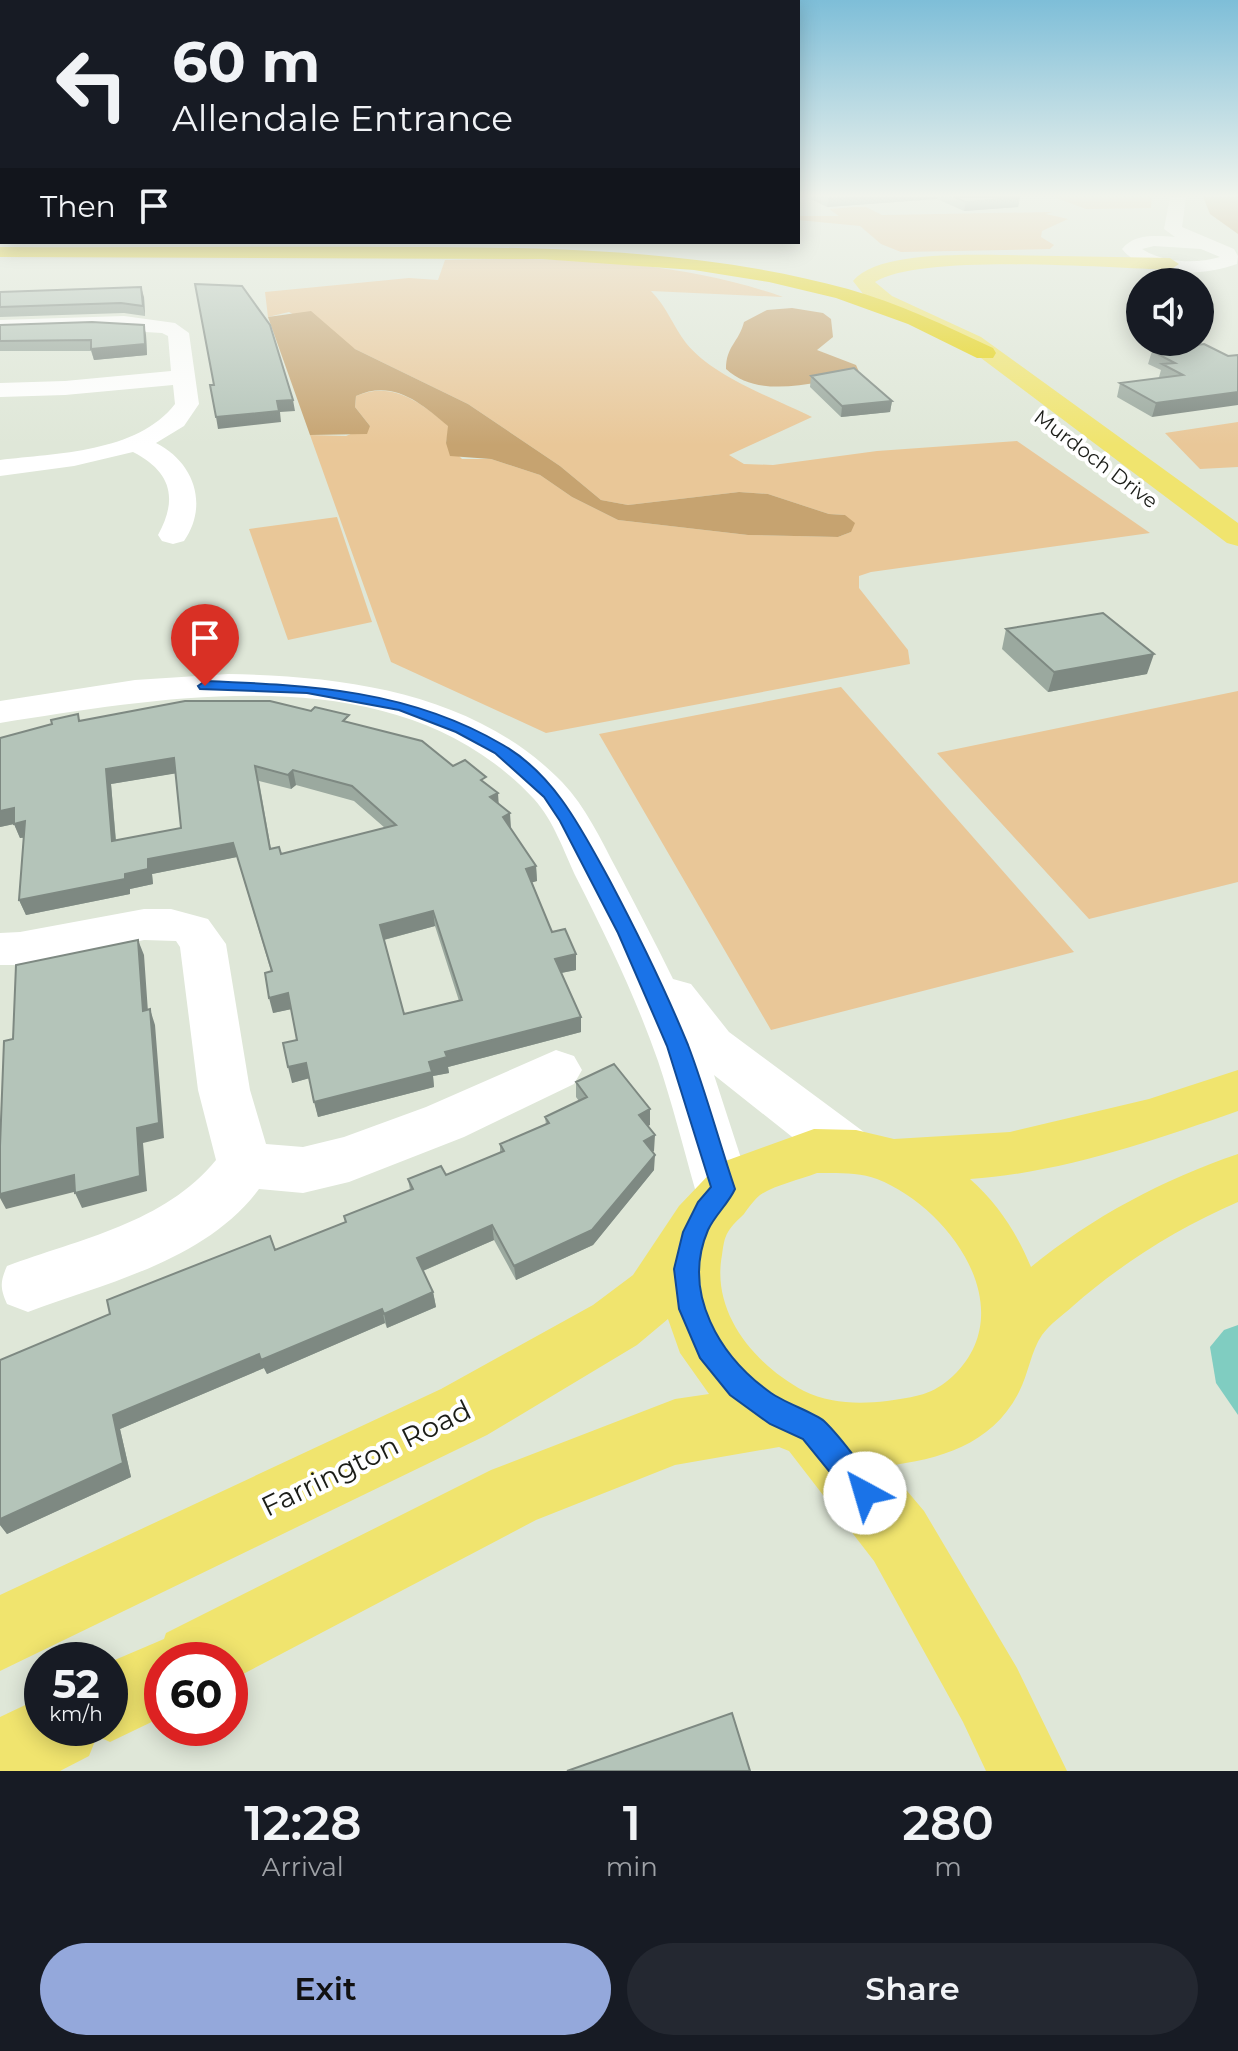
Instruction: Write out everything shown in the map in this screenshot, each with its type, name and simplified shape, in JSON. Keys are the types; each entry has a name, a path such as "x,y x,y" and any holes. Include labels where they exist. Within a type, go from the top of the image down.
{"highway":[{"path":"749,280 850,305 906,327 955,353"},
{"path":"783,280 834,291 911,318 985,353"}],"main road":[{"name":"Murdoch Drive","path":"864,280 870,291 966,336 1238,537"},
{"name":"Murdoch Drive","path":"955,353 1238,564"},
{"path":"1027,1771 990,1695 899,1536 796,1422 739,1386 709,1350 692,1309 687,1269 709,1211 749,1170 780,1157 814,1151 872,1157 1010,1154 1149,1120 1238,1090"},
{"path":"228,1642 515,1494 675,1432 796,1422 848,1437 877,1437 932,1427 966,1407 991,1380 1005,1354 1011,1324 1010,1290 999,1257 981,1226 956,1200 927,1178 872,1157"},
{"path":"1011,1324 1039,1296 1116,1237 1174,1205 1238,1177"},
{"name":"Farrington Road","path":"0,1634 464,1412 601,1333 654,1294 709,1211"},
{"path":"0,1760 27,1746"}],"street":[{"path":"0,326 165,324 177,330 187,404 184,412 158,432 134,443 66,459 0,468"},
{"path":"0,390 65,388 183,377"},
{"path":"134,443 164,458 178,472 183,514 173,535"},
{"path":"0,712 150,689 205,686 307,689 403,706 479,737 501,750 538,781 569,821 628,933 678,1046 709,1211"},
{"path":"0,949 28,949 156,922 184,923 196,929 203,944 224,1090 245,1165"},
{"path":"628,933 711,1045 872,1157"},
{"path":"245,1165 303,1170 349,1159 445,1122 556,1070"},
{"path":"28,1285 183,1224 221,1196 245,1165"}],"shaded area":[{"path":"392,280 722,280 783,297 651,291 686,343 712,366 745,386 812,417 729,455 744,464 773,465 877,451 1017,441 1150,533 871,572 859,576 859,588 908,650 910,664 546,733 391,662 310,435 346,436 370,426 355,407 356,396 382,391 406,396 449,426 446,443 462,459 491,459 540,475 572,497 618,520 748,535 838,537 851,532 845,515 829,514 768,494 739,492 628,505 601,500 560,466 468,404 355,349 289,312 268,317 265,292"},
{"path":"792,308 823,313 831,319 833,337 817,350 856,365 860,374 808,384 773,386 740,379 726,369 730,349 744,322 767,310"},
{"path":"311,311 355,349 468,404 560,466 601,500 628,505 739,492 768,494 829,514 845,515 855,523 851,532 838,537 748,535 618,520 572,497 540,475 491,459 450,456 446,443 448,426 406,396 382,390 356,396 355,407 370,426 367,434 310,435 268,317"},
{"path":"1238,422 1238,467 1200,469 1165,433"},
{"path":"337,517 372,622 288,640 249,529"},
{"path":"841,687 1074,952 771,1030 599,734"},
{"path":"1238,691 1238,882 1089,919 937,753"}],"water":[{"path":"1238,1325 1238,1415 1216,1383 1210,1347 1224,1330"}],"building":[{"path":"195,284 242,286 270,325 293,400 277,401 279,411 216,417 210,385 214,385"},
{"path":"141,287 143,306 121,303 0,307 0,292"},
{"path":"92,322 144,325 145,344 91,349 91,340 0,341 0,325"},
{"path":"1214,349 1228,356 1238,355 1238,392 1156,403 1120,383 1183,375 1162,364 1175,363 1162,356 1214,356"},
{"path":"854,368 892,401 842,406 811,376"},
{"path":"1103,613 1154,654 1054,672 1006,629"},
{"path":"185,701 270,701 311,711 315,707 349,715 343,721 422,741 453,766 465,760 486,777 481,780 498,793 490,797 510,813 503,817 536,866 526,869 552,932 565,929 576,954 555,959 581,1017 445,1052 447,1057 429,1062 432,1072 314,1102 306,1063 288,1067 283,1043 297,1040 288,993 269,998 265,973 272,971 233,843 148,859 148,869 125,874 125,879 19,900 25,821 14,824 14,808 0,811 0,738 78,714 79,721","holes":["174,758 181,828 112,841 106,769","255,766 288,775 293,770 352,786 396,825 281,854 279,847 270,849","433,911 462,1000 404,1014 380,925"]},
{"path":"138,940 143,1011 150,1009 159,1123 137,1128 140,1176 75,1193 74,1175 0,1194 4,1041 13,1039 16,965"},
{"path":"614,1064 650,1109 639,1115 655,1135 644,1141 655,1155 592,1230 514,1266 492,1225 417,1258 433,1292 384,1314 382,1309 261,1360 259,1354 113,1415 123,1463 0,1519 0,1360 110,1314 107,1300 270,1236 275,1250 346,1222 344,1216 413,1189 408,1179 441,1166 446,1175 504,1151 500,1144 549,1123 545,1117 587,1097 576,1082"},
{"path":"732,1713 750,1771 567,1771"}],"route":[{"path":"205,686 307,689 403,706 462,729 501,750 550,794 569,821 628,933 678,1046 723,1189 707,1209 695,1232 687,1269 692,1309 709,1350 739,1386 780,1415 813,1429 865,1493"}]}
